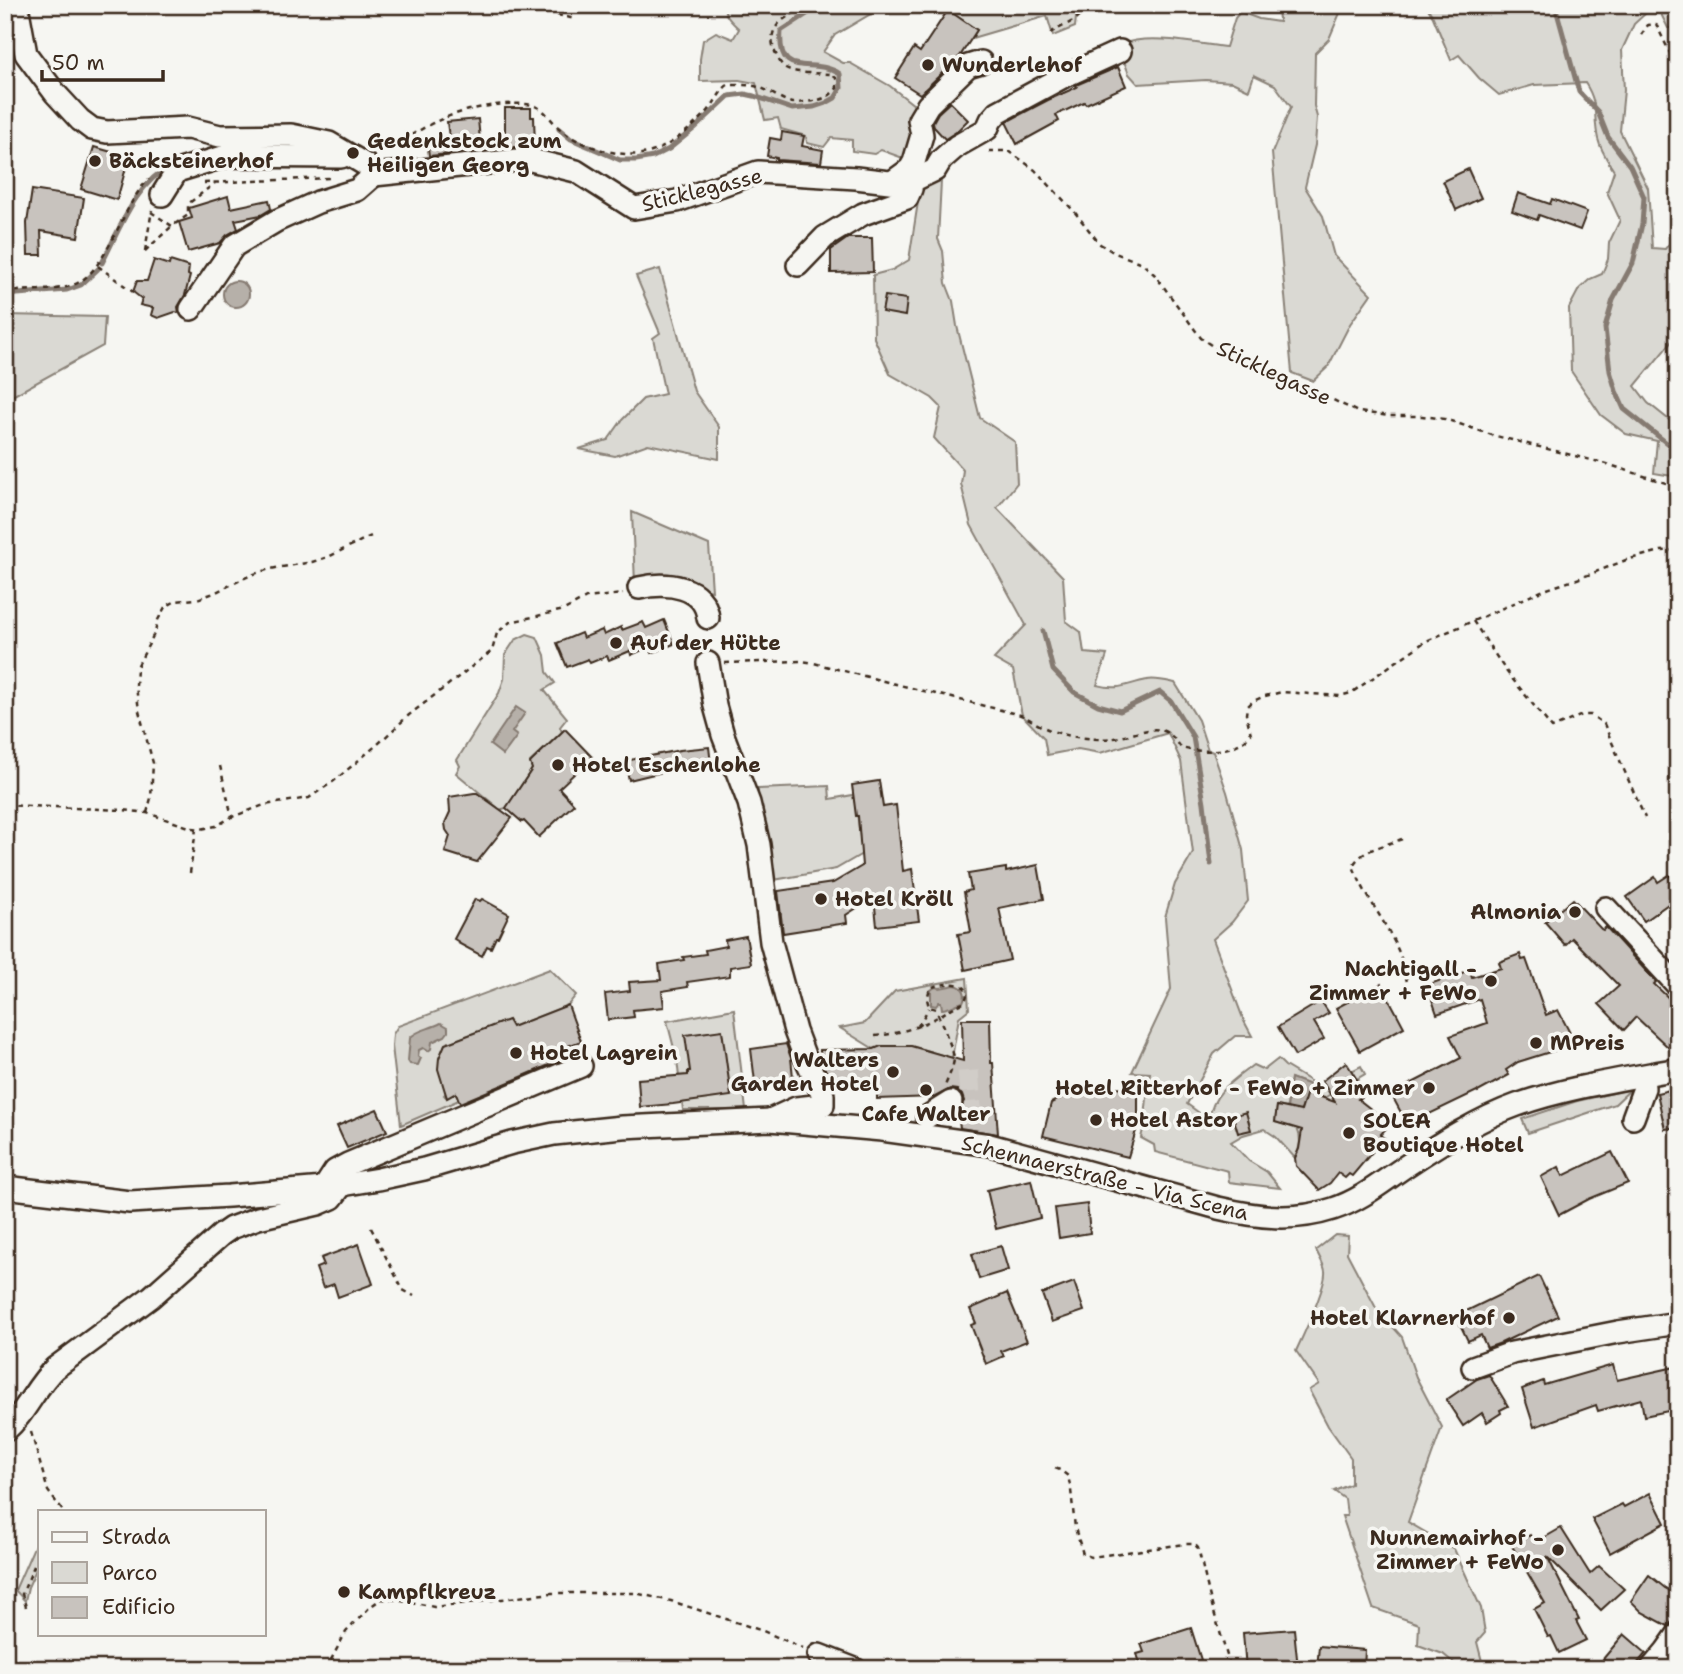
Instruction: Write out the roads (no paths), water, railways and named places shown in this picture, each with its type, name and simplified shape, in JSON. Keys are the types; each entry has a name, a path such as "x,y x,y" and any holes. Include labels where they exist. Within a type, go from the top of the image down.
{"street":[{"path":"17,5 26,54 55,93 92,129 107,132 188,128 220,136 291,135 329,144 366,165 374,175 357,190 318,202 276,221 234,246 191,309"},
{"path":"909,171 938,165 957,146 987,129 998,112 1061,78 1120,51"},
{"path":"798,265 825,237 863,214 907,198 911,189 909,171 922,131 919,120 928,105 968,66 981,62"},
{"path":"156,204 177,171 226,156 341,157 341,151"},
{"name":"Sticklegasse","path":"374,175 527,159 576,171 634,208 677,201 758,172 856,178 909,171"},
{"path":"639,588 671,586 693,593 702,600 708,618"},
{"path":"708,663 723,736 749,803 757,835 770,933 795,1031 823,1095 823,1105 796,1108 770,1120"},
{"path":"1606,908 1678,986"},
{"path":"5,1431 21,1414 44,1378 151,1297 231,1228 332,1198 335,1171 348,1164 580,1066"},
{"name":"Schennaerstraße - Via Scena","path":"5,1186 130,1202 229,1196 333,1186 395,1176 554,1134 622,1127 770,1120 882,1130 990,1145 1218,1208 1255,1216 1284,1217 1329,1210 1352,1202 1454,1135 1518,1105 1578,1088 1678,1069"},
{"path":"1633,1118 1644,1088 1643,1076"},
{"path":"927,1117 947,1098"},
{"path":"1473,1367 1512,1353 1678,1323"},
{"path":"1651,1669 1678,1634"},
{"path":"819,1655 855,1669"}],"waterway":[{"path":"559,129 571,139 620,160 636,160 653,157 669,149 729,96 745,94 792,109 826,103 835,98 841,88 840,74 830,69 791,62 785,57 781,47 781,31 821,5"},
{"path":"1555,5 1579,92 1598,112 1608,137 1630,166 1644,197 1642,224 1633,263 1613,300 1605,328 1610,371 1624,409 1678,452"},
{"path":"102,263 138,195 159,173 172,165"},
{"path":"5,295 67,290 81,285 98,269"},
{"path":"1043,631 1053,670 1074,692 1098,705 1120,711 1160,692 1171,701 1193,737 1211,864"}],"tunnel":[{"path":"959,1115 968,1113 971,1107 968,1069"}],"place":[{"name":"Wunderlehof","path":"928,65"},
{"name":"Gedenkstock zum Heiligen Georg","path":"353,153"},
{"name":"Bäcksteinerhof","path":"95,161"},
{"name":"Auf der Hütte","path":"616,643"},
{"name":"Hotel Eschenlohe","path":"558,765"},
{"name":"Hotel Kröll","path":"821,899"},
{"name":"Almonia","path":"1575,912"},
{"name":"Nachtigall - Zimmer + FeWo","path":"1491,981"},
{"name":"MPreis","path":"1536,1043"},
{"name":"Hotel Lagrein","path":"516,1053"},
{"name":"Walters Garden Hotel","path":"893,1072"},
{"name":"Hotel Ritterhof - FeWo + Zimmer","path":"1429,1088"},
{"name":"Cafe Walter","path":"926,1090"},
{"name":"Hotel Astor","path":"1096,1120"},
{"name":"SOLEA Boutique Hotel","path":"1349,1133"},
{"name":"Hotel Klarnerhof","path":"1509,1318"},
{"name":"Nunnemairhof - Zimmer + FeWo","path":"1558,1550"},
{"name":"Kampflkreuz","path":"344,1592"}]}
